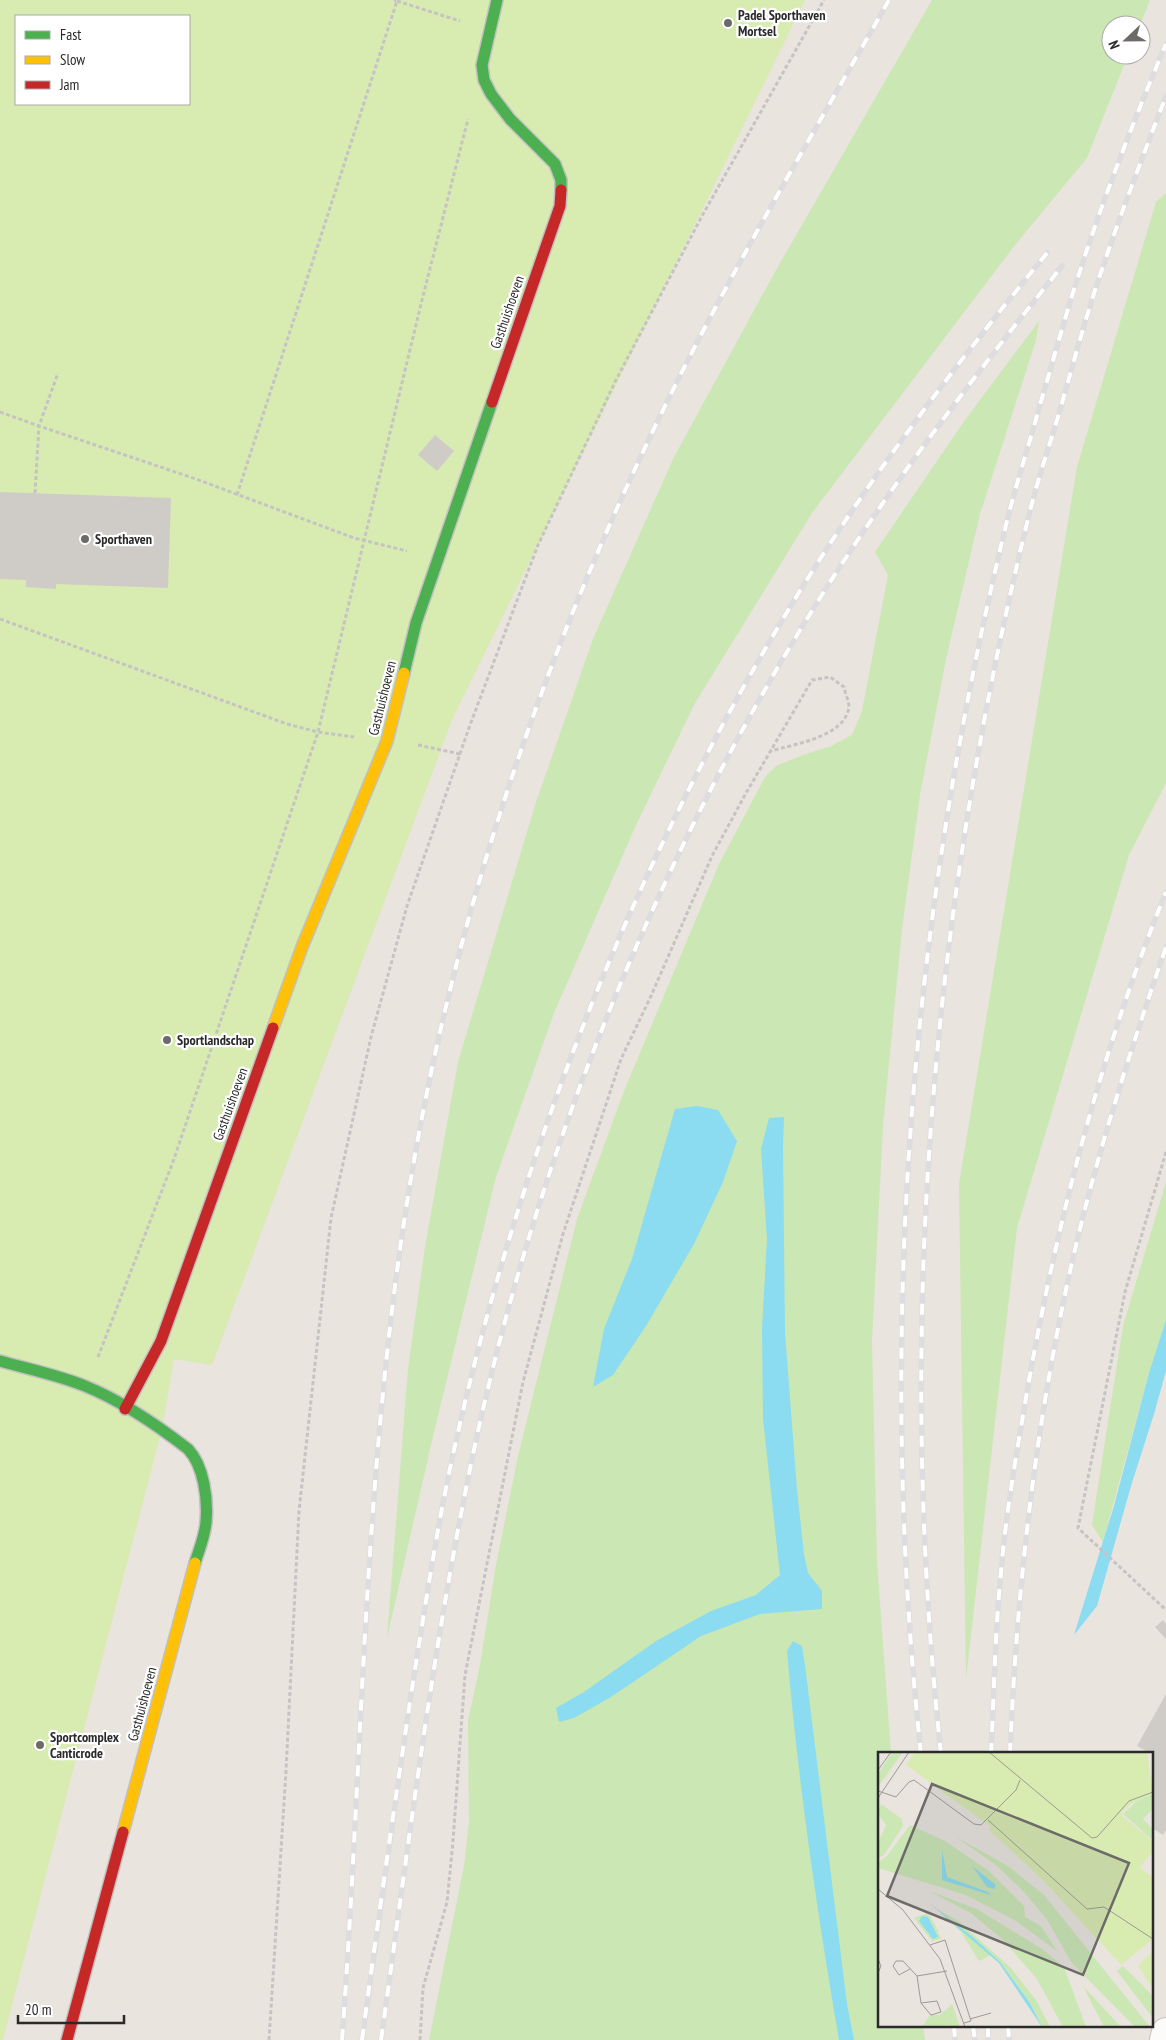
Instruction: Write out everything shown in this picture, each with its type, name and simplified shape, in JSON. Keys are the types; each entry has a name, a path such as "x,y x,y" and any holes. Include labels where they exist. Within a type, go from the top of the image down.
{"street":[{"name":"Gasthuishoeven","path":"125,1409 162,1341 302,947 387,741 416,623 560,206 561,180 555,164 510,119 484,80 482,65 498,0"},
{"name":"Gasthuishoeven","path":"0,1361 86,1387 179,1440 194,1454 206,1505 206,1523 67,2040"},
{"path":"1164,2040 1166,2032"}],"path":[{"path":"237,494 396,0 490,30"},
{"path":"269,2040 286,1771 299,1511 331,1218 371,1037 404,916 460,754 538,545 616,380 702,216 824,0"},
{"path":"86,1387 174,1159 318,732 421,304 470,113"},
{"path":"35,493 39,426 58,373"},
{"path":"0,412 237,494 354,538 439,558"},
{"path":"0,619 287,724 318,732 416,744 460,754"},
{"path":"420,2040 423,1988 447,1902 454,1841 465,1675 523,1382 560,1244 621,1059 651,996 712,856 771,751 812,680 830,677 844,687 849,706 842,722 827,735 771,751"},
{"path":"1166,1152 1125,1292 1078,1528 1166,1608"}],"green space":[{"name":"Sportlandschap","path":"0,0 805,0 452,720 212,1365 174,1359 162,1429 3,2040 0,2040"},
{"path":"932,0 1150,0 1144,15 1101,15 1101,65 1124,65 1087,158 1015,245 812,513 695,703 636,825 554,1013 496,1177 434,1432 387,1638 408,1369 425,1247 458,1062 536,802 593,639 674,457 776,270"},
{"path":"1166,193 1166,783 1129,855 1017,1228 966,1679 959,1184 1077,467 1156,202"},
{"path":"1039,321 1036,340 980,514 946,659 920,795 902,929 883,1125 872,1341 877,1562 891,1752 878,1752 878,2028 923,2028 925,2040 429,2040 464,1866 469,1822 468,1721 480,1665 496,1565 518,1456 577,1219 624,1091 719,864 765,777 776,766 831,746 852,735 862,711 888,575 875,552 965,420"},
{"path":"1166,1182 1166,1341 1149,1373 1103,1542 1092,1525 1123,1326"}],"water":[{"path":"697,1106 718,1110 737,1141 723,1182 694,1244 646,1326 613,1375 593,1387 604,1329 632,1259 675,1109"},
{"path":"784,1117 785,1333 797,1490 804,1554 808,1573 822,1591 822,1609 760,1614 701,1636 611,1697 574,1718 559,1722 556,1708 584,1692 656,1641 711,1611 756,1595 780,1575 763,1419 762,1329 767,1239 761,1149 769,1118"},
{"path":"1166,1320 1166,1371 1154,1414 1131,1486 1097,1606 1074,1635 1114,1506 1149,1373"},
{"path":"793,1641 802,1646 805,1665 847,2004 854,2040 839,2040 823,1943 802,1798 791,1700 787,1651"}],"building":[{"path":"435,435 454,451 437,471 418,455"},
{"name":"Sporthaven","path":"0,492 171,498 168,588 56,584 56,589 26,587 26,580 0,579"},
{"path":"1163,1620 1166,1624 1166,1639 1155,1627"},
{"path":"1166,1694 1166,1830 1163,1835 1154,1829 1154,1752 1148,1752 1137,1746"}],"railway":[{"path":"342,2040 369,1572 377,1455 389,1339 404,1222 424,1107 444,1016 467,926 493,837 522,749 588,575 625,490 665,406 718,303 889,0"},
{"path":"921,1752 908,1598 902,1441 903,1284 911,1128 926,972 947,816 975,662 1013,496 1081,266 1140,107 1166,44"},
{"path":"941,1752 928,1598 922,1443 923,1287 931,1131 945,975 967,821 995,667 1029,515 1099,277 1166,96"},
{"path":"362,2040 413,1682 438,1531 456,1441 482,1335 512,1230 546,1127 584,1025 625,924 671,826 720,729 774,634 836,535 903,438 1047,253"},
{"path":"381,2040 434,1668 475,1445 504,1326 538,1208 579,1090 625,974 676,860 732,749 793,641 859,538 907,468 983,366 1062,266"},
{"path":"991,1752 997,1617 1003,1549 1027,1392 1052,1264 1083,1138 1101,1075 1143,952 1166,892"},
{"path":"1010,1752 1018,1624 1031,1496 1040,1432 1063,1304 1096,1166 1166,947"},
{"path":"954,2028 955,2040"},
{"path":"973,2028 975,2040"},
{"path":"988,2028 988,2040"},
{"path":"1008,2028 1009,2040"}],"traffic: fast":[{"path":"497,0 482,65 484,80 491,94 510,119 555,164 561,180 561,190"},
{"path":"404,673 416,623 492,402"},
{"path":"0,1361 64,1379 99,1392 139,1414 188,1449 198,1464 204,1483 206,1503 206,1522 202,1543 195,1563"}],"traffic: slow":[{"path":"273,1028 302,947 387,741 404,673"},
{"path":"123,1832 195,1563"}],"traffic: jam":[{"path":"492,402 560,206 561,190"},
{"path":"125,1409 161,1341 273,1028"},
{"path":"67,2040 123,1832"}],"place":[{"name":"Padel Sporthaven Mortsel","path":"728,23"},
{"name":"Sporthaven","path":"85,539"},
{"name":"Sportlandschap","path":"167,1040"},
{"name":"Sportcomplex Canticrode","path":"40,1745"}]}
